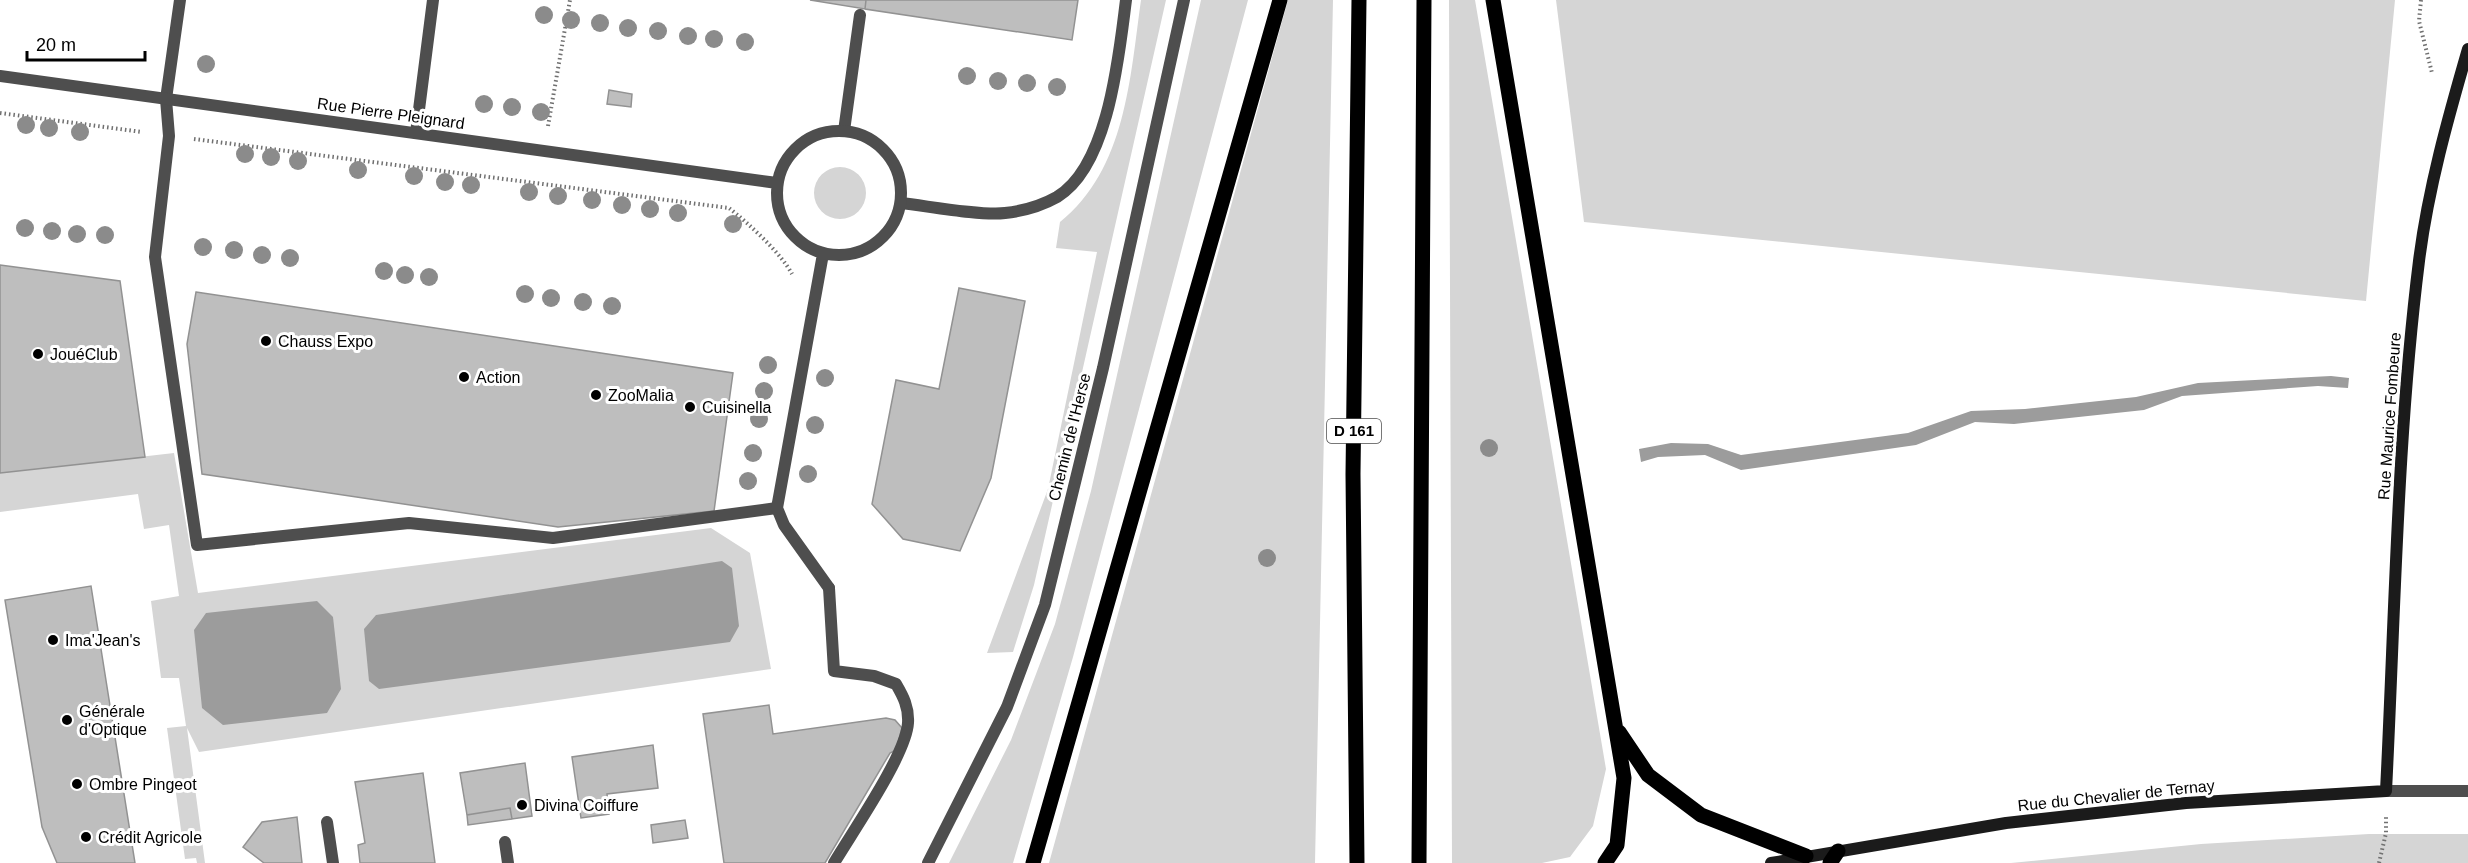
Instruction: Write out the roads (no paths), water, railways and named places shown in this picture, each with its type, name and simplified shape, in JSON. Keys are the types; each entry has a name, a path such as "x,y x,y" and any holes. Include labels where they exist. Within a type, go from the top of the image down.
{"main road":[{"path":"1033,863 1280,0"},
{"name":"D 161","path":"1357,863 1353,474 1359,0"},
{"path":"1419,862 1424,0"},
{"path":"1493,0 1624,778 1617,845 1605,863"},
{"path":"1616,728 1648,775 1701,815 1806,856"}],"street":[{"path":"180,0 166,99 170,136 155,256 197,545 409,523 553,538 777,508"},
{"path":"416,133 434,0"},
{"path":"901,202 1002,214 1032,208 1059,196 1086,166 1105,120 1117,67 1126,0"},
{"name":"Chemin de l'Herse","path":"928,863 1007,707 1045,605 1102,368 1184,0"},
{"path":"844,131 860,15"},
{"name":"Rue Maurice Fombeure","path":"2386,791 2403,422 2419,259 2444,130 2468,49"},
{"name":"Rue Pierre Pleignard","path":"0,76 777,183"},
{"path":"844,131 864,137 880,147 893,163 900,182 901,202 894,222 881,239 864,250 844,256 823,254 806,246 792,234 782,220 777,202 777,183 783,166 794,150 808,139 825,132 844,131"},
{"path":"823,254 777,508 784,525 829,588 834,671 874,676 896,684 906,701 908,723 904,746 834,863"},
{"name":"Rue du Chevalier de Ternay","path":"1771,863 1806,856 1834,857 2006,823 2175,805 2386,791 2468,791"},
{"path":"327,822 333,863"},
{"path":"505,842 508,863"}],"place":[{"name":"Chauss Expo","path":"266,341"},
{"name":"JouéClub","path":"38,354"},
{"name":"Action","path":"464,377"},
{"name":"ZooMalia","path":"596,395"},
{"name":"Cuisinella","path":"690,407"},
{"name":"Ima'Jean's","path":"53,640"},
{"name":"Générale d'Optique","path":"67,720"},
{"name":"Ombre Pingeot","path":"77,784"},
{"name":"Divina Coiffure","path":"522,805"},
{"name":"Crédit Agricole","path":"86,837"}]}
